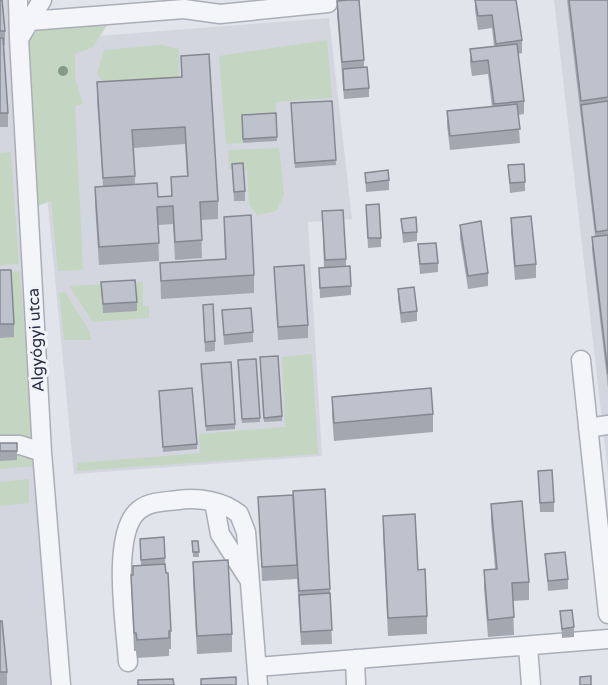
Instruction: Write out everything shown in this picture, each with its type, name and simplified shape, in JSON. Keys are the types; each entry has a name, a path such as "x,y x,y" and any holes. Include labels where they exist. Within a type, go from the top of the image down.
{"street":[{"name":"Algyógyi utca","path":"18,0 42,452 62,685"},
{"path":"19,39 42,0"},
{"path":"30,21 184,5 220,14 328,3"},
{"path":"581,360 608,614"},
{"path":"588,428 608,425"},
{"path":"0,445 20,445 42,452"},
{"path":"128,662 123,577 126,534 132,517 138,511 154,503 183,499 214,502 234,510 243,520 246,532 258,685"},
{"path":"214,502 220,534 249,580"},
{"path":"257,666 528,647 608,639"},
{"path":"528,647 531,685"},
{"path":"355,659 356,685"}],"shaded area":[{"path":"0,0 10,0 54,685 0,685"},
{"path":"554,0 608,0 608,473"},
{"path":"329,18 352,219 308,222 322,456 74,474 32,41"}],"green space":[{"path":"109,22 93,47 75,54 75,78 83,104 75,106 83,270 58,271 51,201 37,206 28,40 42,25"},
{"path":"327,40 332,98 276,102 276,118 243,143 226,144 219,56"},
{"path":"162,45 179,49 179,86 107,87 97,74 104,50"},
{"path":"279,148 284,195 276,211 257,215 249,204 247,170 229,169 228,150"},
{"path":"11,152 19,264 0,265 0,153"},
{"path":"20,271 35,466 0,469 0,272"},
{"path":"143,282 143,306 149,306 149,318 93,322 69,286"},
{"path":"65,292 90,332 91,340 64,340 59,293"},
{"path":"312,354 318,454 77,471 77,463 200,453 199,434 285,427 282,357"},
{"path":"29,479 29,503 0,506 0,482"}],"building":[{"path":"0,0 2,0 5,31 0,31"},
{"path":"359,0 364,60 342,62 337,1"},
{"path":"475,0 516,0 522,40 496,44 492,15 478,16"},
{"path":"569,0 608,0 608,97 581,101"},
{"path":"0,38 3,38 8,113 0,113"},
{"path":"517,44 524,101 494,104 488,60 472,62 470,49"},
{"path":"209,54 218,201 200,202 202,240 175,242 173,206 157,207 159,243 99,247 95,187 157,183 158,197 172,196 171,177 188,176 185,127 132,130 135,176 103,178 97,82 182,77 181,56"},
{"path":"367,67 369,88 344,90 343,69"},
{"path":"332,101 336,160 295,163 291,103"},
{"path":"608,101 608,230 596,232 581,105"},
{"path":"517,104 520,129 450,136 447,111"},
{"path":"276,113 277,137 243,139 242,115"},
{"path":"243,163 245,191 234,192 232,164"},
{"path":"524,164 525,182 510,183 508,165"},
{"path":"388,170 389,180 366,183 365,173"},
{"path":"379,204 381,238 368,238 366,205"},
{"path":"343,210 346,259 325,260 322,211"},
{"path":"251,215 254,275 161,281 160,263 226,259 224,217"},
{"path":"531,216 536,264 515,266 511,218"},
{"path":"416,217 417,232 403,233 401,219"},
{"path":"481,221 488,273 468,276 460,225"},
{"path":"608,235 608,374 592,237"},
{"path":"436,243 438,263 420,264 418,244"},
{"path":"304,265 308,325 278,327 274,267"},
{"path":"350,266 351,286 320,288 319,268"},
{"path":"0,270 11,270 14,324 0,324"},
{"path":"135,280 137,302 103,304 101,282"},
{"path":"414,287 417,311 401,313 398,289"},
{"path":"213,304 215,341 205,342 203,305"},
{"path":"251,308 253,332 224,335 222,310"},
{"path":"278,356 282,416 264,418 260,357"},
{"path":"256,359 260,418 242,419 238,360"},
{"path":"231,362 235,424 206,426 201,364"},
{"path":"192,388 197,444 163,447 159,391"},
{"path":"431,388 433,414 334,423 332,397"},
{"path":"0,443 17,443 17,451 0,451"},
{"path":"552,470 554,502 540,503 538,471"},
{"path":"325,489 330,589 299,591 293,491"},
{"path":"293,495 297,565 262,567 258,497"},
{"path":"522,501 529,582 512,583 514,617 488,620 484,570 497,569 491,504"},
{"path":"415,514 418,570 425,569 427,616 388,618 383,516"},
{"path":"164,537 165,558 141,560 140,539"},
{"path":"192,541 198,541 199,552 193,552"},
{"path":"565,552 568,579 548,581 545,554"},
{"path":"228,560 232,634 197,636 193,562"},
{"path":"165,564 166,573 168,573 171,631 169,631 169,638 137,640 136,633 134,633 131,575 133,575 133,566"},
{"path":"330,593 332,630 301,632 299,595"},
{"path":"572,610 574,627 562,629 560,611"},
{"path":"0,621 2,621 7,672 0,672"},
{"path":"591,676 591,685 580,685 580,677"},
{"path":"236,677 236,685 201,685 201,679"},
{"path":"173,679 174,685 138,685 138,680"}]}
